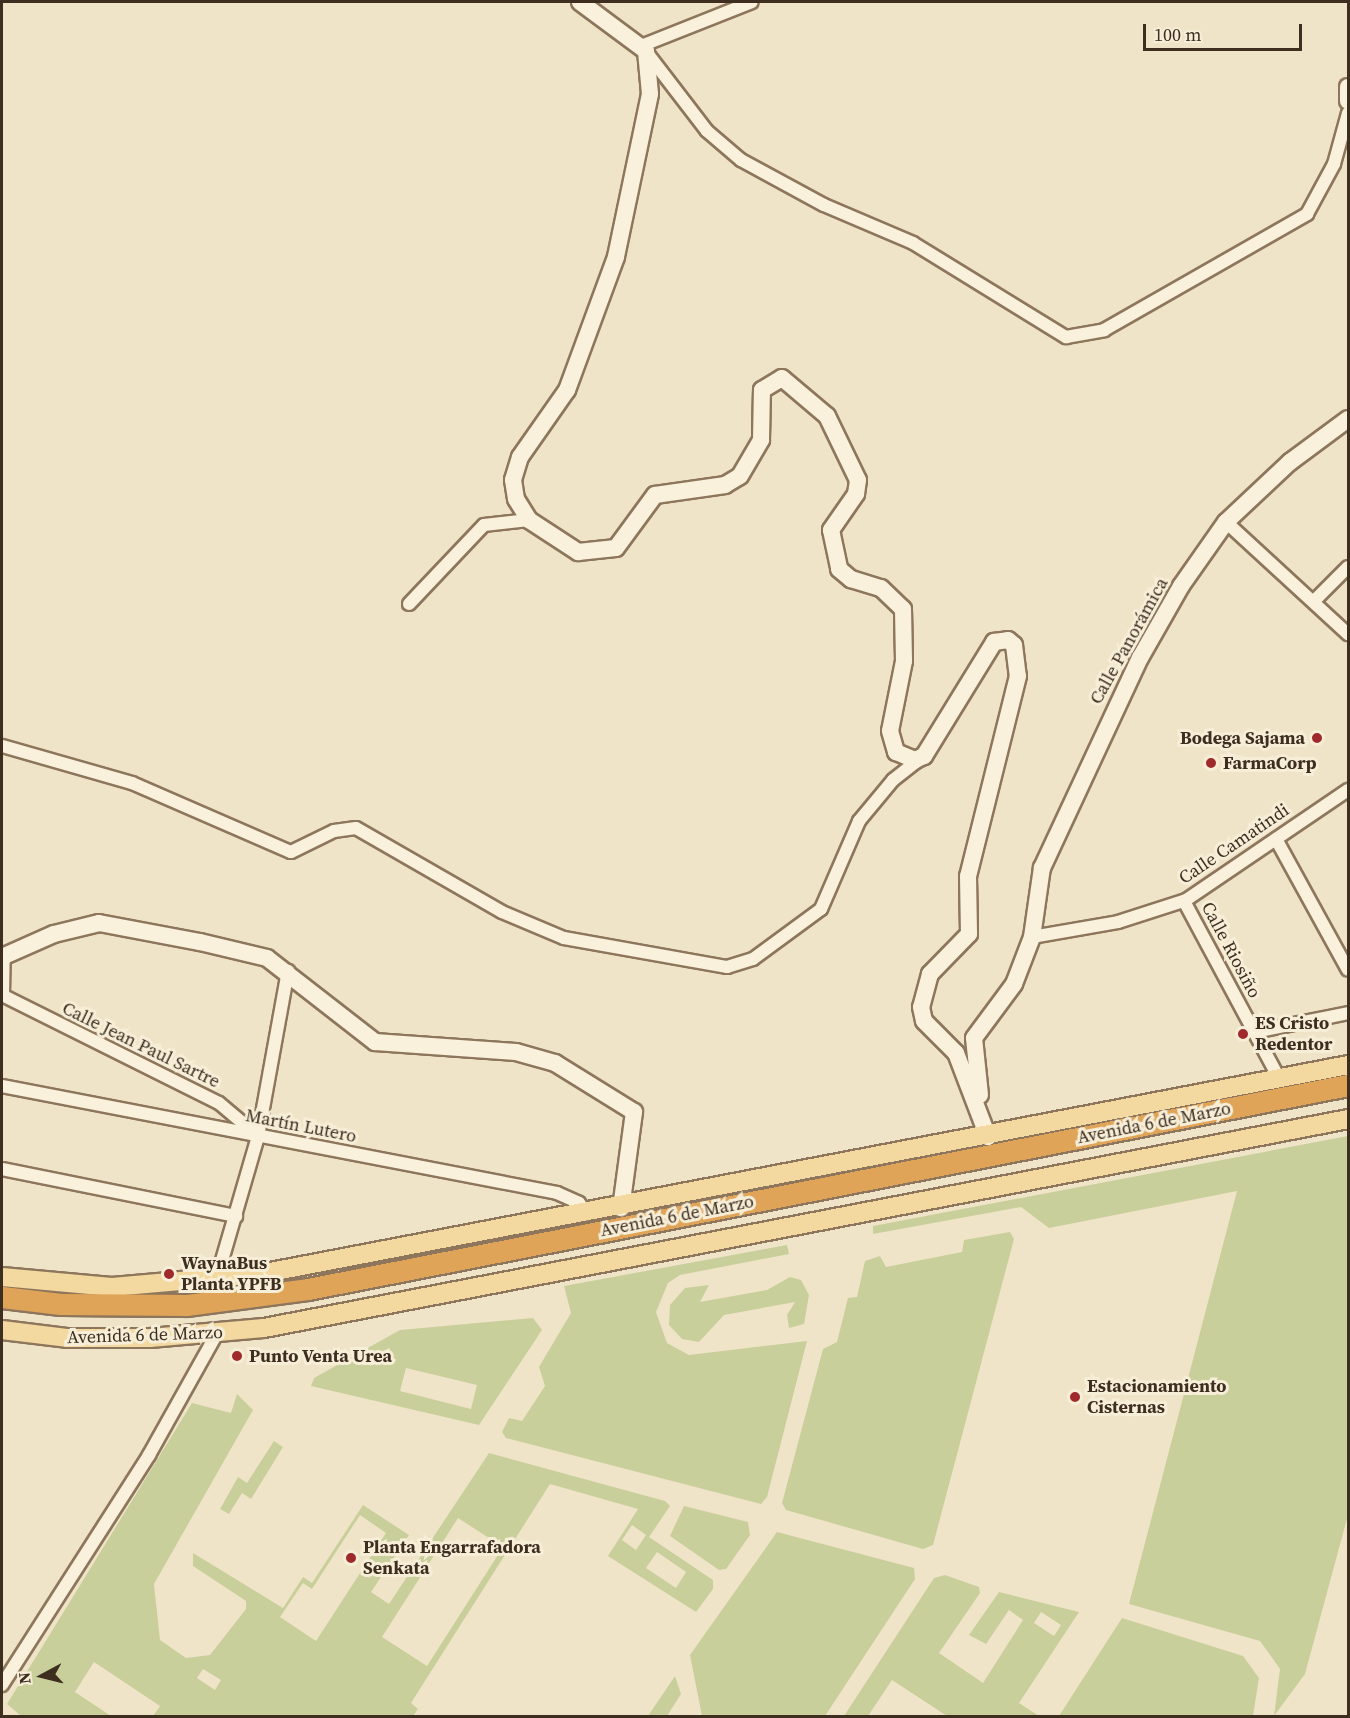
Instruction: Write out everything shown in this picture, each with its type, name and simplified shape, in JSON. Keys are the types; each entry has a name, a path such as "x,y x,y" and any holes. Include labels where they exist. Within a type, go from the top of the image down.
{"highway":[{"name":"Avenida 6 de Marzo","path":"2,1297 61,1304 187,1305 308,1289 1348,1085"},
{"name":"Avenida 6 de Marzo","path":"2,1310 138,1319 311,1301 1348,1099"}],"main road":[{"name":"Avenida 6 de Marzo","path":"2,1277 112,1287 216,1281 621,1208 1348,1065"},
{"name":"Avenida 6 de Marzo","path":"2,1330 67,1338 216,1335 595,1267 1348,1119"}],"street":[{"path":"580,2 644,48 707,131 741,160 824,205 913,243 1066,337 1104,330 1307,214 1334,164 1348,113"},
{"path":"644,48 752,2"},
{"path":"644,48 650,94 616,257 579,363 525,447 513,480 516,499 529,520 578,552 616,548 655,495 725,485 740,476 761,440 762,390 782,378 796,384 827,416 858,480 856,494 831,530 839,569 888,592 903,609 908,625 891,737 901,755 915,760 924,756"},
{"path":"1348,87 1348,101"},
{"name":"Calle Panorámica","path":"1032,937 1042,868 1108,721 1181,586 1226,522 1290,462 1348,419"},
{"path":"409,604 484,525 529,520"},
{"path":"1226,522 1348,633"},
{"path":"1314,601 1348,567"},
{"path":"2,746 132,783 291,852 334,831 356,828 502,912 564,938 727,967 753,960 821,909 859,822 893,780 924,756 994,642 1008,640 1018,653 1018,676 968,876 969,934 930,974 921,1007 924,1021 956,1053 988,1137"},
{"name":"Calle Camatindi","path":"1032,937 1118,922 1184,901 1348,792"},
{"path":"1276,839 1348,970"},
{"name":"Calle Riosiño","path":"1184,901 1280,1080"},
{"path":"2,995 3,957 54,934 99,923 267,958 288,971 375,1042 535,1056 634,1112 621,1208"},
{"path":"988,1137 974,1038 1014,984 1032,937"},
{"path":"216,1281 258,1136 288,971"},
{"name":"Calle Jean Paul Sartre","path":"2,995 219,1103 258,1136"},
{"path":"1254,1032 1348,1013"},
{"name":"Martín Lutero","path":"2,1086 556,1193 579,1203 587,1214"},
{"path":"2,1168 236,1216"},
{"path":"2,1685 149,1455 216,1335"}],"green space":[{"path":"1348,1136 1348,1515 1305,1674 1274,1716 1280,1669 1260,1641 1129,1604 1237,1191 1049,1228 1021,1207 873,1234 873,1226"},
{"path":"1010,1232 1014,1239 933,1545 923,1549 786,1510 782,1503 823,1349 837,1342 848,1298 857,1297 865,1261 880,1256 886,1267 962,1252 964,1240"},
{"path":"787,1245 789,1254 680,1275 668,1283 656,1312 667,1343 689,1355 807,1341 767,1497 761,1504 506,1438 502,1432 509,1418 522,1421 545,1386 539,1367 571,1313 564,1286"},
{"path":"790,1277 801,1280 809,1295 804,1324 789,1328 787,1315 795,1302 724,1315 699,1342 682,1339 669,1325 670,1305 685,1288 709,1285 700,1302 767,1290"},
{"path":"533,1318 542,1330 479,1425 311,1386 314,1378 400,1330","holes":["406,1368 477,1385 471,1409 400,1391"]},
{"path":"237,1394 253,1410 154,1584 160,1640 186,1658 210,1655 246,1609 246,1601 193,1566 193,1553 283,1608 303,1577 312,1583 363,1505 409,1535 371,1592 389,1604 489,1453 665,1501 670,1506 649,1537 713,1580 713,1589 696,1612 608,1556 638,1509 550,1484 411,1703 418,1709 413,1716 153,1716 160,1706 94,1662 75,1692 111,1716 21,1716 7,1704 192,1403 231,1413","holes":["360,1515 386,1533 316,1641 280,1617 303,1583 312,1589","458,1518 503,1547 427,1666 382,1637","632,1525 646,1535 636,1550 622,1540","657,1552 686,1572 676,1588 646,1568","203,1669 221,1680 215,1690 197,1678"]},
{"path":"274,1441 283,1447 251,1499 242,1493 229,1514 220,1509 238,1477 247,1483"},
{"path":"684,1506 748,1522 750,1535 726,1569 719,1570 670,1536"},
{"path":"777,1532 914,1568 915,1579 825,1716 702,1716 690,1655"},
{"path":"945,1575 979,1587 980,1593 939,1653 983,1683 1023,1620 1009,1610 986,1644 969,1635 999,1592 1079,1612 1019,1703 1039,1716 947,1716 892,1680 868,1716 844,1716 934,1578","holes":["1041,1612 1061,1625 1054,1636 1034,1623"]},
{"path":"1122,1618 1243,1656 1259,1678 1253,1716 1059,1716"},
{"path":"675,1676 681,1694 667,1716 648,1716"}],"place":[{"name":"Bodega Sajama","path":"1317,738"},
{"name":"FarmaCorp","path":"1211,763"},
{"name":"ES Cristo Redentor","path":"1243,1034"},
{"name":"WaynaBus Planta YPFB","path":"169,1274"},
{"name":"Punto Venta Urea","path":"237,1356"},
{"name":"Estacionamiento Cisternas","path":"1075,1397"},
{"name":"Planta Engarrafadora Senkata","path":"351,1558"}]}
